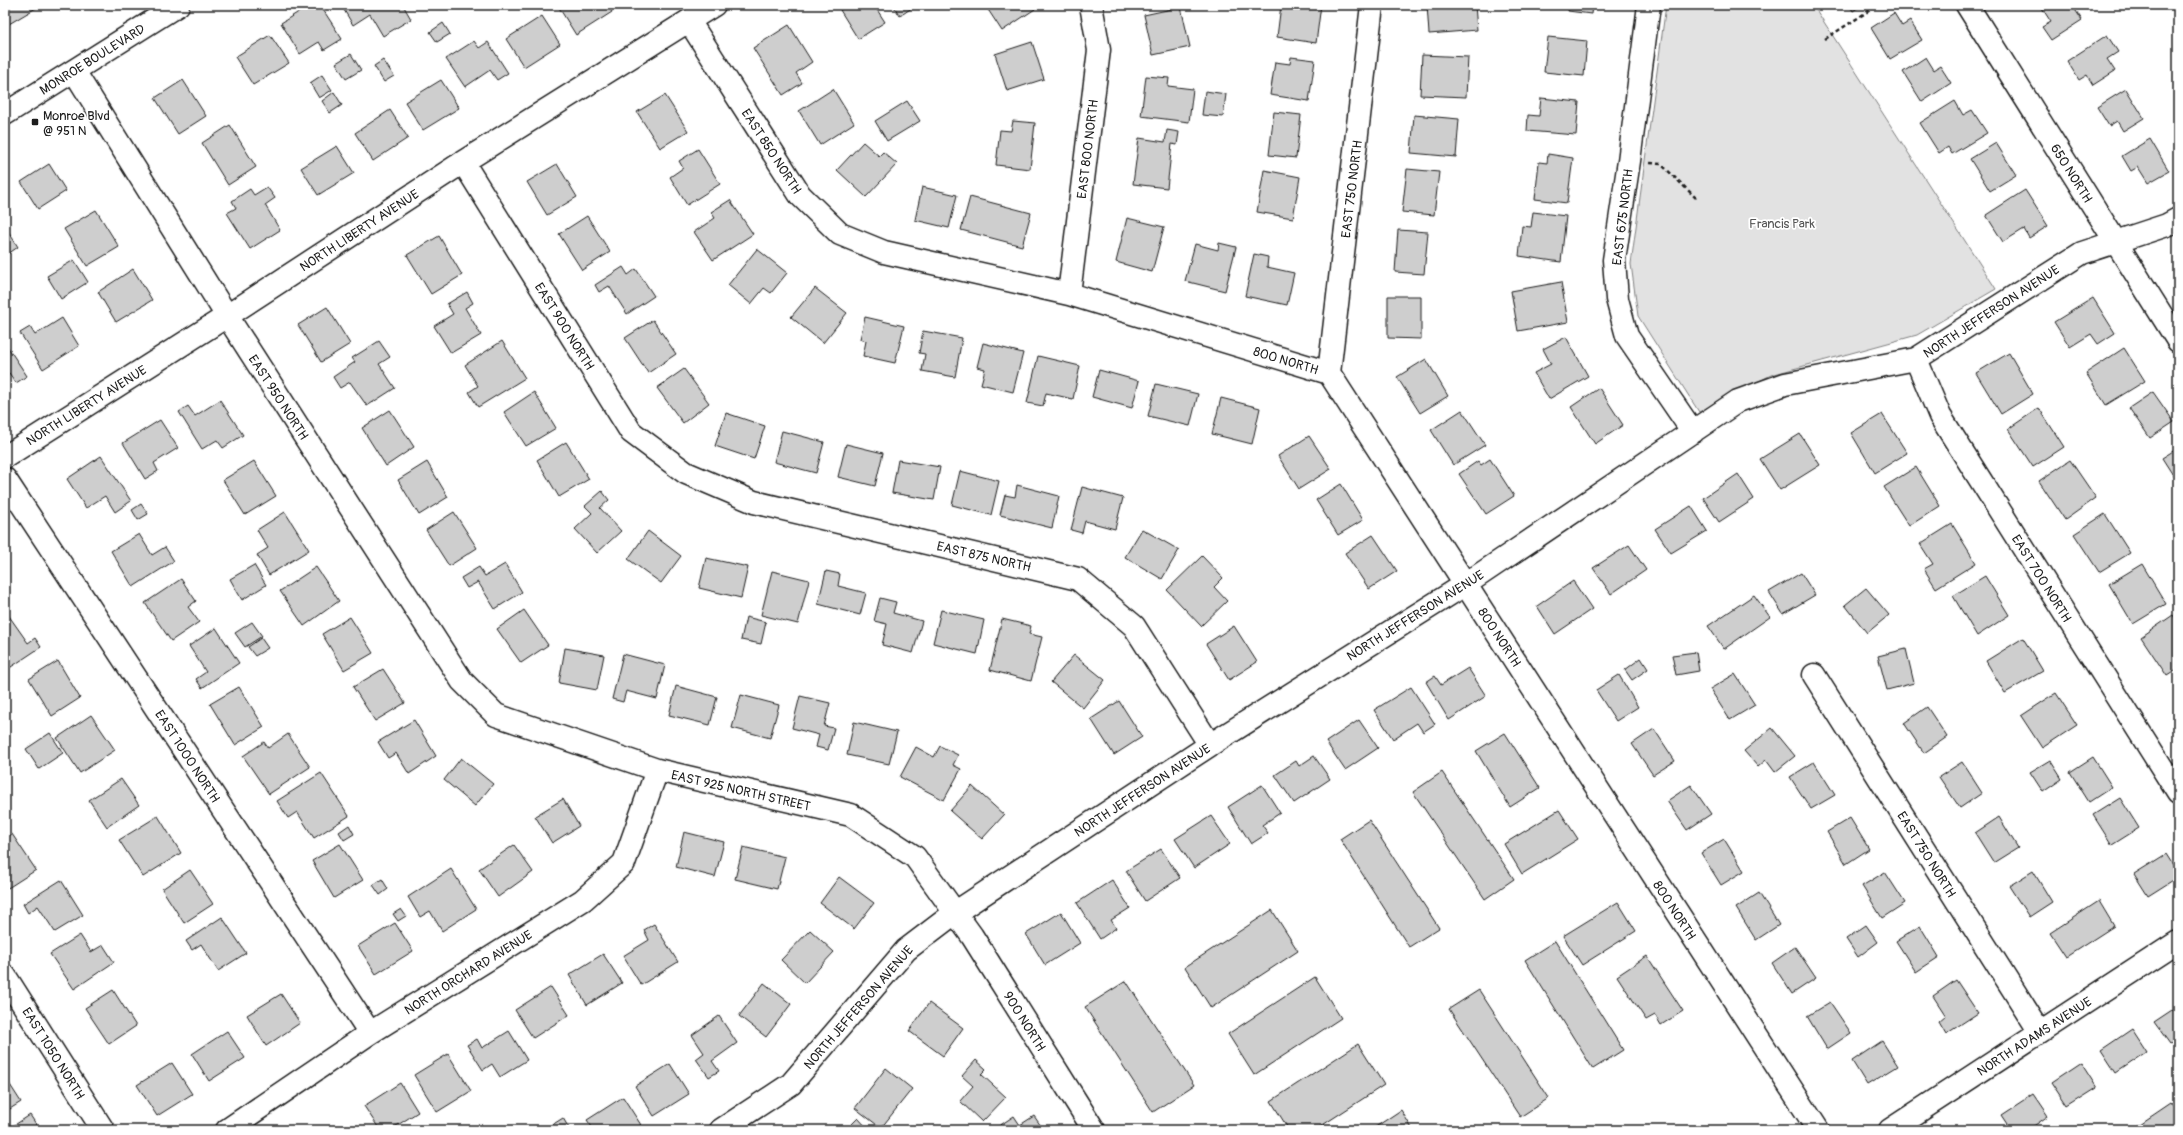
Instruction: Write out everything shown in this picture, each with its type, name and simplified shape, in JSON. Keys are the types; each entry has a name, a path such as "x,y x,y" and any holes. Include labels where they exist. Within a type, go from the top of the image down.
{"street":[{"name":"MONROE BOULEVARD","path":"5,114 178,5"},
{"name":"NORTH LIBERTY AVENUE","path":"5,456 227,316 463,162 714,5"},
{"name":"EAST 800 NORTH","path":"1069,294 1099,50 1091,5"},
{"name":"EAST 750 NORTH","path":"1329,373 1372,5"},
{"name":"EAST 675 NORTH","path":"1649,5 1629,161 1614,260 1617,299 1628,336 1693,432"},
{"name":"650 NORTH","path":"1967,5 2178,341"},
{"name":"EAST 850 NORTH","path":"689,21 800,195 840,234 884,252 1069,294"},
{"name":"EAST 950 NORTH","path":"74,70 227,316 462,681 496,715"},
{"name":"EAST 900 NORTH","path":"463,162 631,432 686,473"},
{"name":"NORTH JEFFERSON AVENUE","path":"721,1130 791,1084 906,950 956,912 1210,745 1466,584 1738,401 1785,384 1916,359 2082,253 2178,220"},
{"name":"800 NORTH","path":"1069,294 1329,373 1818,1130"},
{"name":"EAST 700 NORTH","path":"1916,359 1940,416 2178,792"},
{"name":"EAST 875 NORTH","path":"686,473 754,502 1078,579 1134,626 1210,745"},
{"name":"EAST 1000 NORTH","path":"5,479 370,1033"},
{"name":"EAST 750 NORTH","path":"1814,675 2040,1032"},
{"name":"EAST 925 NORTH STREET","path":"496,715 657,770 852,815 915,857 956,912"},
{"name":"NORTH ORCHARD AVENUE","path":"227,1130 370,1033 583,900 624,863 657,770"},
{"name":"900 NORTH","path":"956,912 1094,1130"},
{"name":"NORTH ADAMS AVENUE","path":"1890,1130 2178,942"},
{"name":"EAST 1050 NORTH","path":"5,976 103,1130"}],"path":[{"path":"1825,39 1878,5"},
{"path":"1629,161 1661,164 1696,198"}],"green space":[{"name":"Francis Park","path":"1666,5 1813,5 1996,289 1917,335 1771,375 1699,412 1638,316 1631,264"}],"building":[{"path":"5,5 41,5 9,24 5,17"},
{"path":"310,5 320,5 342,39 324,50 319,42 300,54 281,23"},
{"path":"341,5 403,5 411,19 383,36 370,14 353,25"},
{"path":"608,5 612,12 576,35 558,6"},
{"path":"848,5 874,5 885,22 858,39 840,10"},
{"path":"893,5 916,5 900,16"},
{"path":"985,5 1032,5 1035,9 1002,31"},
{"path":"1281,5 1321,5 1316,43 1277,37"},
{"path":"1427,5 1475,5 1477,30 1429,34"},
{"path":"1569,5 1592,5 1591,14 1568,11"},
{"path":"1849,5 1862,5 1853,11"},
{"path":"2047,5 2072,5 2082,20 2051,40 2042,27 2051,22 2042,8"},
{"path":"1181,7 1190,47 1153,55 1144,15"},
{"path":"1894,13 1902,26 1910,21 1922,40 1890,59 1871,28"},
{"path":"542,16 560,44 524,67 506,39"},
{"path":"443,23 450,34 437,42 430,32"},
{"path":"789,25 812,62 796,73 802,83 783,95 753,48"},
{"path":"270,35 289,63 253,85 235,57"},
{"path":"2107,35 2118,52 2107,59 2115,71 2093,85 2087,75 2079,80 2067,61"},
{"path":"1548,37 1587,41 1584,76 1544,72"},
{"path":"474,41 479,48 488,42 508,73 497,80 490,70 465,87 446,59"},
{"path":"1032,42 1044,79 1007,91 995,54"},
{"path":"351,54 361,70 346,79 336,63"},
{"path":"1422,55 1468,57 1466,97 1420,95"},
{"path":"1291,57 1315,60 1309,101 1270,95 1275,62 1290,64"},
{"path":"1926,57 1934,70 1940,66 1951,83 1922,102 1903,72"},
{"path":"383,60 394,76 384,82 374,66"},
{"path":"322,75 332,90 319,98 310,83"},
{"path":"1146,76 1169,78 1168,86 1193,89 1189,122 1141,116"},
{"path":"183,80 206,116 178,134 155,98"},
{"path":"441,80 459,108 423,130 405,102"},
{"path":"833,89 854,123 820,145 799,111"},
{"path":"2126,89 2144,118 2123,131 2117,121 2109,126 2097,107"},
{"path":"1205,91 1226,94 1223,117 1202,115"},
{"path":"334,92 342,105 330,113 322,101"},
{"path":"665,95 688,131 660,148 637,112"},
{"path":"1541,98 1579,102 1576,135 1527,131 1528,115 1539,116"},
{"path":"907,101 920,121 887,141 875,121"},
{"path":"1955,101 1963,115 1972,110 1987,133 1952,154 1948,147 1939,153 1920,123"},
{"path":"390,110 408,138 373,161 355,133"},
{"path":"1274,112 1301,115 1296,158 1269,155"},
{"path":"1414,115 1459,119 1456,157 1411,153"},
{"path":"1013,121 1035,123 1030,169 996,165 1000,130 1011,131"},
{"path":"230,125 256,167 228,185 202,143"},
{"path":"1167,130 1179,132 1177,145 1172,144 1167,188 1133,184 1139,138 1165,142"},
{"path":"2150,139 2169,171 2148,183 2138,167 2131,171 2122,156"},
{"path":"863,142 879,156 883,152 897,164 866,197 837,170"},
{"path":"1996,143 2016,175 1990,191 1970,159"},
{"path":"337,146 354,173 318,195 301,168"},
{"path":"698,149 720,184 687,205 670,177 683,168 679,161"},
{"path":"1548,154 1573,158 1567,203 1535,199 1539,162 1547,163"},
{"path":"49,164 66,191 38,209 21,182"},
{"path":"557,164 577,197 547,215 527,182"},
{"path":"1407,169 1439,172 1434,215 1402,212"},
{"path":"1264,170 1300,177 1293,218 1257,212"},
{"path":"267,187 275,198 265,205 280,230 250,249 227,213 236,208 232,201 250,189 254,195"},
{"path":"922,187 957,195 949,228 915,220"},
{"path":"2025,190 2048,226 2029,238 2024,229 2003,242 1986,215"},
{"path":"970,197 1031,213 1022,246 961,230"},
{"path":"730,200 753,234 713,260 694,232 715,218 711,212"},
{"path":"96,210 119,247 87,266 64,229"},
{"path":"1533,212 1566,216 1561,262 1519,256 1522,226 1531,227"},
{"path":"587,216 610,252 582,270 559,234"},
{"path":"1127,218 1164,227 1152,272 1116,262"},
{"path":"5,226 18,247 5,256"},
{"path":"1398,230 1428,232 1424,274 1395,272"},
{"path":"439,236 462,275 431,294 407,255"},
{"path":"1219,243 1236,247 1225,291 1185,281 1195,244 1218,250"},
{"path":"757,249 787,273 771,293 764,288 751,304 728,285"},
{"path":"1254,254 1268,257 1267,267 1294,273 1287,305 1245,296"},
{"path":"74,260 88,282 61,299 47,276"},
{"path":"623,267 628,275 636,269 654,296 627,314 609,286 599,292 595,285"},
{"path":"133,269 152,300 116,322 98,292"},
{"path":"1561,282 1568,322 1518,331 1511,291"},
{"path":"815,288 847,313 823,343 791,317"},
{"path":"467,292 473,303 465,308 481,335 451,353 434,326 453,314 447,304"},
{"path":"1388,296 1421,296 1421,339 1388,338"},
{"path":"2093,298 2115,333 2098,344 2091,334 2070,347 2054,322"},
{"path":"327,307 350,344 321,362 298,325"},
{"path":"865,317 904,326 895,363 863,356 866,341 860,339"},
{"path":"62,318 79,346 43,369 20,333 30,327 35,335"},
{"path":"653,320 676,354 648,373 625,338"},
{"path":"923,331 962,338 955,377 922,371 925,354 919,353"},
{"path":"1566,337 1588,376 1549,399 1534,373 1551,364 1543,349"},
{"path":"379,341 390,357 379,364 395,388 367,406 350,382 340,388 333,377 355,362 352,358"},
{"path":"502,341 525,378 478,407 469,392 478,386 465,365"},
{"path":"5,343 27,376 16,383 9,373 5,375"},
{"path":"983,343 1023,353 1013,392 981,384 985,369 977,367"},
{"path":"2124,348 2145,381 2106,405 2086,373"},
{"path":"2009,353 2033,394 2001,414 1976,373"},
{"path":"1038,356 1080,366 1073,399 1046,393 1043,406 1027,403"},
{"path":"1426,359 1448,396 1420,413 1397,377"},
{"path":"684,369 709,403 683,423 657,388"},
{"path":"1099,370 1139,381 1132,408 1092,397"},
{"path":"1156,384 1198,394 1190,426 1148,416"},
{"path":"1599,388 1623,425 1595,444 1571,407"},
{"path":"534,392 556,428 526,446 504,412"},
{"path":"2153,392 2174,422 2150,438 2129,408"},
{"path":"1221,398 1260,408 1252,444 1212,434"},
{"path":"220,400 243,435 223,448 217,440 202,449 179,412 188,406 195,416"},
{"path":"2039,408 2064,447 2033,467 2008,429"},
{"path":"390,410 414,447 386,466 362,428"},
{"path":"1462,410 1485,445 1453,465 1431,430"},
{"path":"726,413 765,426 754,459 715,446"},
{"path":"1882,414 1907,453 1875,473 1851,433"},
{"path":"160,420 178,448 154,463 158,471 145,479 123,443"},
{"path":"782,431 824,442 816,473 774,462"},
{"path":"1800,434 1820,465 1780,490 1760,459"},
{"path":"1309,436 1331,469 1299,489 1278,456"},
{"path":"566,442 589,479 559,497 537,460"},
{"path":"846,444 883,453 875,486 838,477"},
{"path":"2178,448 2178,483 2162,458"},
{"path":"101,456 131,501 115,512 105,496 86,508 67,479"},
{"path":"1490,459 1514,496 1486,514 1459,474 1478,461 1481,465"},
{"path":"898,460 940,467 934,500 892,493"},
{"path":"2070,460 2096,498 2065,520 2039,481"},
{"path":"254,461 276,496 245,515 223,480"},
{"path":"427,462 448,497 419,515 398,480"},
{"path":"1916,467 1940,506 1909,526 1884,487"},
{"path":"960,471 999,481 991,515 952,505"},
{"path":"1738,474 1754,499 1719,522 1703,498"},
{"path":"1341,484 1363,520 1338,535 1316,500"},
{"path":"1017,485 1059,496 1052,528 1000,515 1005,495 1015,497"},
{"path":"1082,487 1123,498 1115,529 1085,521 1082,533 1071,530"},
{"path":"602,491 609,500 600,508 621,531 597,553 575,529 592,513 585,506"},
{"path":"141,504 148,514 138,520 132,510"},
{"path":"1691,506 1707,531 1671,553 1655,529"},
{"path":"285,512 309,550 269,575 257,555 268,548 257,530"},
{"path":"454,512 477,548 449,566 426,530"},
{"path":"2105,514 2130,553 2099,572 2074,534"},
{"path":"1952,524 1976,563 1936,588 1924,569 1933,564 1920,544"},
{"path":"1142,529 1179,550 1162,579 1125,557"},
{"path":"648,531 681,556 661,583 628,559"},
{"path":"139,534 152,555 165,547 174,561 133,587 111,551"},
{"path":"1373,535 1397,571 1369,589 1345,553"},
{"path":"1629,545 1646,570 1611,594 1593,568"},
{"path":"1202,556 1223,578 1214,587 1227,601 1201,626 1167,590"},
{"path":"706,558 748,567 741,598 699,588"},
{"path":"505,564 522,592 495,609 478,582 467,588 461,578 479,567 485,576"},
{"path":"2142,564 2166,604 2133,624 2109,584"},
{"path":"254,565 266,585 242,600 230,579"},
{"path":"316,567 339,601 304,626 280,591"},
{"path":"772,571 809,580 798,624 761,615"},
{"path":"826,571 840,574 838,586 866,593 860,615 818,604"},
{"path":"1801,573 1815,595 1783,614 1769,592"},
{"path":"1985,576 2009,615 1977,636 1953,596"},
{"path":"181,579 196,601 188,607 199,622 171,641 145,603"},
{"path":"1573,581 1592,609 1555,634 1537,606"},
{"path":"1866,588 1889,615 1867,633 1845,605"},
{"path":"1754,595 1770,617 1724,649 1708,626"},
{"path":"880,598 896,602 893,613 922,621 913,653 882,645 887,624 874,621"},
{"path":"524,610 548,645 521,663 497,629"},
{"path":"941,610 984,620 977,654 933,643"},
{"path":"2173,615 2178,622 2178,669 2167,676 2141,637"},
{"path":"9,616 28,643 35,638 41,647 8,669 5,664 5,619"},
{"path":"350,617 373,653 344,670 322,634"},
{"path":"746,617 766,622 761,644 741,640"},
{"path":"1002,619 1031,626 1029,634 1042,637 1031,681 990,670"},
{"path":"252,622 262,636 245,647 235,633"},
{"path":"1234,626 1257,662 1229,680 1206,644"},
{"path":"216,628 239,663 202,688 196,679 206,672 189,646"},
{"path":"261,638 268,648 255,656 248,647"},
{"path":"2023,638 2043,671 2005,693 1986,661"},
{"path":"565,648 604,655 597,690 559,683"},
{"path":"1906,649 1914,683 1887,690 1878,656"},
{"path":"1696,652 1699,671 1676,675 1672,655"},
{"path":"623,654 665,665 657,699 626,691 623,702 612,699"},
{"path":"1074,655 1105,680 1083,708 1051,682"},
{"path":"1641,658 1648,669 1632,680 1625,670"},
{"path":"58,661 80,698 52,716 29,679"},
{"path":"1468,668 1486,696 1449,720 1426,682 1435,676 1441,685"},
{"path":"383,669 405,703 375,721 353,687"},
{"path":"1735,674 1755,705 1730,720 1710,689"},
{"path":"1619,675 1638,707 1616,721 1596,690"},
{"path":"676,686 717,697 710,725 669,715"},
{"path":"239,687 264,727 235,745 210,704"},
{"path":"1411,687 1435,724 1423,732 1417,723 1393,739 1374,710"},
{"path":"2056,693 2077,725 2042,748 2021,716"},
{"path":"741,695 779,705 770,738 732,728"},
{"path":"800,696 830,703 824,726 834,728 828,750 816,747 819,735 792,728"},
{"path":"1119,701 1142,737 1114,755 1091,719"},
{"path":"1927,707 1947,737 1924,753 1904,723"},
{"path":"91,715 115,750 80,773 57,738"},
{"path":"414,720 436,756 409,774 396,753 388,758 378,742"},
{"path":"1359,720 1378,748 1345,770 1326,742"},
{"path":"854,722 897,732 889,764 847,755"},
{"path":"1772,728 1795,756 1775,772 1766,760 1758,767 1744,751"},
{"path":"1654,729 1675,761 1653,775 1632,744"},
{"path":"50,733 63,753 39,769 26,749"},
{"path":"1505,733 1540,788 1510,807 1476,751"},
{"path":"288,734 310,767 269,794 243,756 264,742 268,748"},
{"path":"940,746 958,755 953,765 961,769 944,800 900,777 916,747 934,757"},
{"path":"1314,756 1330,779 1294,803 1275,775 1296,761 1299,766"},
{"path":"2093,757 2112,787 2089,802 2070,772"},
{"path":"461,758 493,784 475,806 444,780"},
{"path":"2050,760 2062,779 2043,792 2030,772"},
{"path":"1814,762 1835,795 1811,809 1790,777"},
{"path":"1962,762 1982,793 1960,808 1939,777"},
{"path":"1442,772 1514,879 1485,899 1413,792"},
{"path":"321,773 349,816 314,838 297,812 288,818 277,801"},
{"path":"121,779 139,805 107,827 89,800"},
{"path":"1262,785 1280,813 1262,825 1268,833 1251,844 1228,807"},
{"path":"1691,785 1711,814 1687,830 1667,801"},
{"path":"972,786 1004,815 982,839 950,811"},
{"path":"2120,798 2139,828 2112,845 2093,815"},
{"path":"563,799 579,826 552,843 535,816"},
{"path":"1559,810 1578,839 1522,874 1504,844"},
{"path":"158,816 181,853 143,877 119,840"},
{"path":"1211,816 1230,844 1194,868 1175,839"},
{"path":"1999,817 2018,848 1994,863 1975,833"},
{"path":"1850,818 1869,849 1846,864 1827,832"},
{"path":"1369,820 1439,928 1409,947 1340,839"},
{"path":"349,825 354,834 344,840 339,832"},
{"path":"684,832 724,842 715,877 676,867"},
{"path":"12,834 36,870 8,888 5,884 5,839"},
{"path":"1724,839 1744,871 1721,885 1701,853"},
{"path":"340,844 363,880 334,898 312,861"},
{"path":"514,845 533,872 498,897 479,869"},
{"path":"743,847 785,857 777,889 735,879"},
{"path":"1161,849 1180,878 1145,901 1126,871"},
{"path":"2166,854 2178,873 2178,877 2148,896 2134,874"},
{"path":"451,869 476,909 442,931 430,911 420,917 408,897"},
{"path":"190,870 213,904 184,923 162,889"},
{"path":"2033,871 2052,902 2029,917 2009,886"},
{"path":"1885,872 1905,903 1882,918 1862,886"},
{"path":"839,877 874,903 854,929 820,903"},
{"path":"382,879 388,889 380,895 373,885"},
{"path":"61,880 83,915 55,932 38,906 28,913 23,904"},
{"path":"1112,880 1130,908 1111,920 1116,928 1100,939 1077,903"},
{"path":"1759,893 1779,925 1756,940 1736,908"},
{"path":"2099,901 2114,926 2066,957 2050,933"},
{"path":"1618,902 1636,931 1582,965 1563,936"},
{"path":"401,909 406,916 398,921 393,914"},
{"path":"1272,910 1298,951 1211,1008 1185,967"},
{"path":"1061,912 1080,943 1045,965 1026,934"},
{"path":"222,917 246,953 218,971 201,944 192,950 186,941"},
{"path":"395,923 413,951 376,974 358,946"},
{"path":"654,924 678,962 641,985 623,956 649,940 644,930"},
{"path":"1866,925 1878,942 1858,957 1846,939"},
{"path":"1920,926 1939,957 1916,972 1896,941"},
{"path":"810,930 834,952 805,983 781,960"},
{"path":"80,935 91,952 103,945 114,962 74,989 50,954"},
{"path":"1555,941 1623,1050 1593,1069 1525,960"},
{"path":"1795,947 1816,978 1792,994 1772,963"},
{"path":"603,954 622,983 587,1005 569,975"},
{"path":"1647,956 1683,1011 1661,1025 1655,1015 1646,1020 1617,976"},
{"path":"1315,977 1341,1018 1254,1075 1228,1034"},
{"path":"1956,980 1978,1013 1946,1034 1939,1022 1946,1016 1933,996"},
{"path":"1126,981 1194,1085 1153,1112 1085,1007"},
{"path":"764,983 791,1004 766,1037 739,1016"},
{"path":"551,987 569,1015 533,1038 515,1010"},
{"path":"113,990 136,1026 109,1044 85,1008"},
{"path":"1479,990 1549,1098 1520,1117 1449,1009"},
{"path":"281,994 300,1023 266,1046 247,1015"},
{"path":"1830,1002 1851,1033 1827,1049 1807,1016"},
{"path":"929,1003 963,1028 943,1056 909,1031"},
{"path":"2178,1006 2178,1039 2170,1044 2154,1022"},
{"path":"719,1016 737,1043 712,1061 719,1071 709,1077 696,1059 704,1053 692,1035"},
{"path":"2132,1029 2147,1052 2116,1073 2101,1050"},
{"path":"227,1031 245,1058 209,1081 192,1054"},
{"path":"509,1031 527,1060 500,1077 492,1064 483,1070 467,1045 477,1039 482,1048"},
{"path":"1882,1041 1898,1066 1867,1085 1852,1061"},
{"path":"1358,1044 1384,1085 1315,1130 1289,1130 1271,1101"},
{"path":"448,1054 471,1091 437,1112 414,1075"},
{"path":"976,1060 986,1069 981,1074 1006,1097 982,1122 960,1101 973,1086 962,1076"},
{"path":"2081,1062 2097,1087 2067,1106 2051,1082"},
{"path":"172,1063 192,1094 157,1116 137,1085"},
{"path":"670,1064 689,1094 654,1116 635,1086"},
{"path":"886,1068 912,1089 881,1128 855,1108"},
{"path":"5,1077 21,1102 5,1112"},
{"path":"400,1083 418,1112 390,1130 380,1130 364,1106"},
{"path":"2033,1094 2048,1116 2028,1130 2011,1130 2001,1115"},
{"path":"623,1097 641,1125 632,1130 594,1130 587,1120"},
{"path":"2171,1103 2178,1113 2178,1130 2131,1130"},
{"path":"1401,1110 1413,1130 1371,1130"},
{"path":"30,1115 40,1130 7,1130"},
{"path":"1014,1116 1020,1125 1034,1116 1041,1126 1035,1130 993,1130"},
{"path":"563,1118 570,1130 544,1130"},
{"path":"858,1118 869,1130 846,1130"}],"place":[{"name":"Monroe Blvd @ 951 N","path":"35,122"}]}
